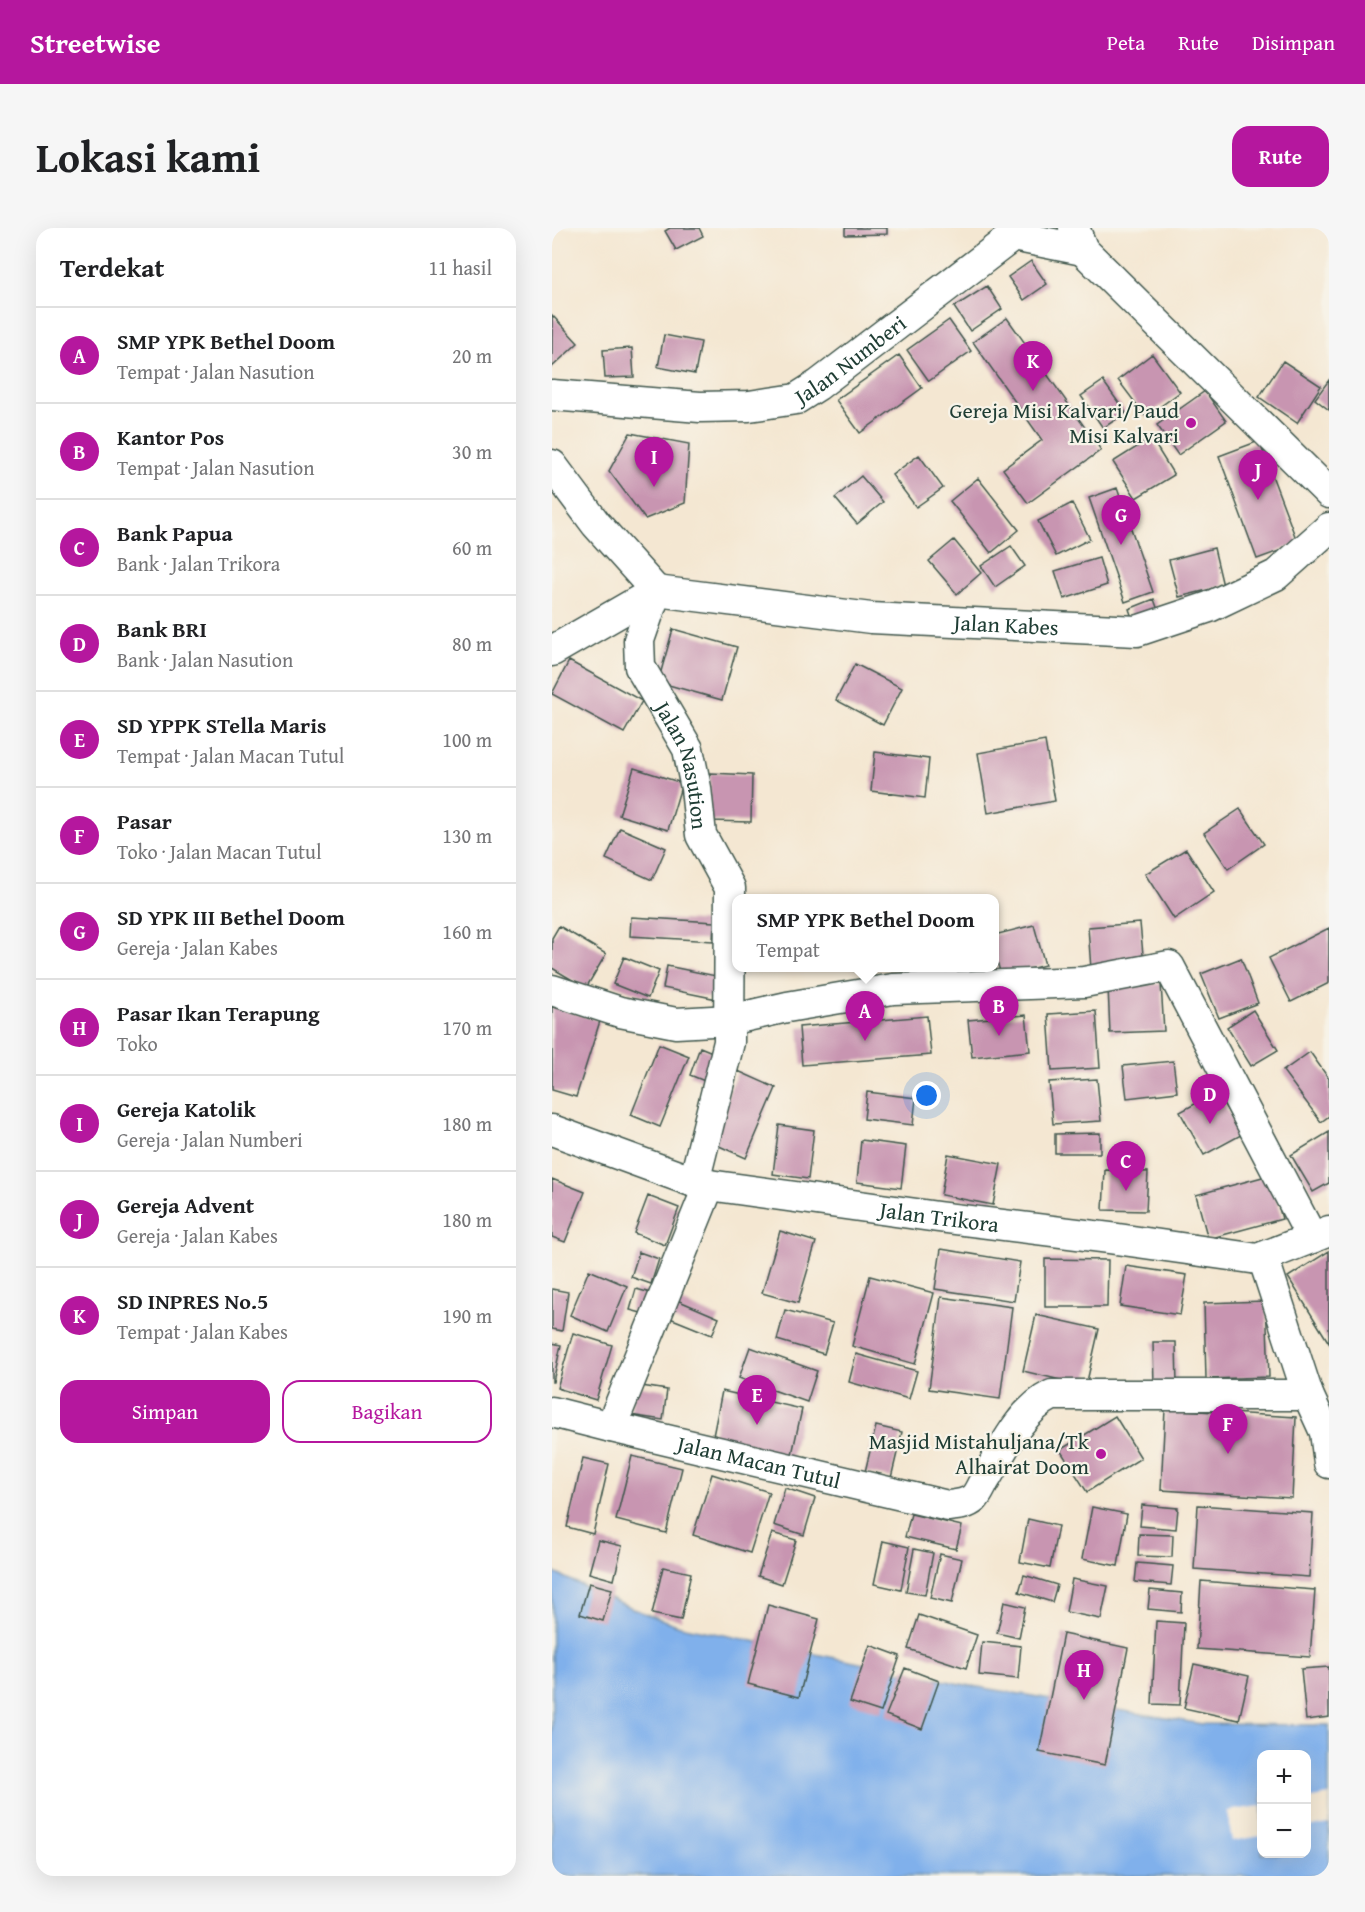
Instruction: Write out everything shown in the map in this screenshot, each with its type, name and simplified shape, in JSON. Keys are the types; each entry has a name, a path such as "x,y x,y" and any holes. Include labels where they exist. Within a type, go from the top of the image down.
{"street":[{"name":"Jalan Numberi","path":"552,394 700,407 749,406 796,399 818,385 1016,232 1079,239"},
{"path":"1079,239 1328,490"},
{"path":"552,465 596,524 657,591 552,651"},
{"name":"Jalan Kabes","path":"657,591 871,618 1137,632 1209,607 1276,575 1329,528"},
{"name":"Jalan Nasution","path":"611,1427 701,1184 722,1065 726,1054 730,1020 730,888 701,835 696,788 688,749 640,667 639,640 657,591"},
{"path":"552,990 620,1012 676,1023 730,1020 786,1007 893,989 1084,982 1169,966 1320,1234"},
{"name":"Jalan Trikora","path":"552,1130 701,1184 938,1217 1258,1259 1320,1234"},
{"path":"1263,1257 1308,1395 1327,1431 1329,1463"},
{"name":"Jalan Macan Tutul","path":"552,1412 948,1506 963,1505 974,1498 1022,1422 1039,1401 1052,1395 1308,1395"}],"water":[{"path":"552,1572 641,1612 680,1626 966,1685 1202,1724 1329,1725 1329,1876 552,1876"}],"pier":[{"path":"1329,1795 1329,1824 1311,1827 1311,1798"},
{"path":"1257,1807 1257,1837 1232,1841 1227,1811"}],"building":[{"path":"670,228 699,228 703,236 676,250 665,231"},
{"path":"845,228 887,228 887,234 845,235"},
{"path":"1031,261 1047,284 1024,300 1008,277"},
{"path":"987,286 1002,309 970,331 954,307"},
{"path":"552,315 578,343 552,367"},
{"path":"1007,318 1101,450 1028,503 1003,469 1042,440 973,342"},
{"path":"949,320 971,351 929,381 907,350"},
{"path":"664,335 701,342 695,374 658,367"},
{"path":"632,348 634,377 605,378 603,350"},
{"path":"1152,354 1180,392 1146,417 1118,380"},
{"path":"899,355 922,388 860,433 836,400"},
{"path":"1283,361 1321,386 1297,423 1259,397"},
{"path":"1329,380 1329,410 1315,399"},
{"path":"1103,381 1126,413 1103,428 1081,396"},
{"name":"Gereja Misi Kalvari/Paud Misi Kalvari","path":"1205,391 1226,421 1178,455 1157,425"},
{"path":"630,433 689,444 685,503 645,519 609,471"},
{"path":"1151,438 1174,475 1136,498 1113,462"},
{"path":"1259,441 1298,544 1257,559 1219,456"},
{"path":"919,455 943,488 916,507 892,475"},
{"path":"861,476 883,502 857,524 835,498"},
{"path":"978,478 1019,530 991,553 950,501"},
{"path":"1117,488 1153,592 1125,602 1089,498"},
{"path":"1072,503 1090,539 1056,556 1038,521"},
{"path":"954,540 981,573 957,594 929,561"},
{"path":"1011,546 1025,566 995,587 981,566"},
{"path":"1214,548 1223,586 1179,597 1169,560"},
{"path":"1099,558 1107,585 1064,599 1055,571"},
{"path":"1154,599 1160,616 1135,626 1129,609"},
{"path":"673,629 737,647 722,700 658,682"},
{"path":"569,661 642,701 624,733 552,694"},
{"path":"855,664 902,688 883,725 836,700"},
{"path":"1045,741 1055,801 988,813 978,753"},
{"path":"875,752 929,759 925,798 871,791"},
{"path":"634,768 682,783 668,830 619,815"},
{"path":"710,773 752,775 751,822 709,821"},
{"path":"1240,809 1264,844 1228,869 1204,833"},
{"path":"620,828 666,848 652,880 606,859"},
{"path":"1186,849 1214,892 1174,919 1145,874"},
{"path":"631,917 714,922 713,941 630,936"},
{"path":"1140,923 1144,965 1091,969 1088,927"},
{"path":"1034,925 1045,965 1001,976 999,934"},
{"path":"559,926 606,954 586,988 552,968 552,938"},
{"path":"1329,928 1329,983 1291,1002 1269,958"},
{"path":"624,957 659,971 648,998 613,984"},
{"path":"1241,958 1258,1003 1219,1018 1201,974"},
{"path":"667,966 721,977 717,999 663,988"},
{"path":"1161,984 1164,1031 1110,1033 1108,986"},
{"path":"552,1006 600,1021 576,1097 552,1090"},
{"path":"1253,1010 1278,1050 1251,1066 1227,1027"},
{"path":"1096,1011 1100,1068 1052,1071 1048,1014"},
{"path":"1026,1015 1030,1051 972,1057 968,1020"},
{"path":"927,1016 931,1055 802,1065 799,1027"},
{"path":"659,1044 689,1056 660,1127 631,1115"},
{"path":"700,1047 717,1054 707,1082 690,1075"},
{"path":"1310,1052 1329,1079 1329,1116 1321,1122 1283,1071"},
{"path":"1173,1061 1177,1092 1127,1098 1123,1066"},
{"path":"738,1071 776,1088 746,1158 708,1141"},
{"path":"1097,1079 1101,1121 1053,1124 1049,1082"},
{"path":"867,1092 916,1098 913,1125 864,1119"},
{"path":"1217,1092 1241,1135 1204,1155 1180,1112"},
{"path":"779,1125 814,1130 808,1179 773,1174"},
{"path":"1329,1132 1329,1183 1313,1192 1291,1155"},
{"path":"1100,1133 1100,1153 1055,1153 1055,1134"},
{"path":"861,1140 906,1146 901,1188 857,1182"},
{"path":"948,1154 1001,1164 993,1205 941,1195"},
{"path":"1105,1170 1148,1172 1146,1211 1103,1210"},
{"path":"1270,1175 1282,1219 1208,1239 1196,1195"},
{"path":"552,1179 585,1192 565,1242 552,1237"},
{"path":"648,1196 679,1208 665,1245 634,1233"},
{"path":"780,1231 816,1242 798,1303 762,1293"},
{"path":"941,1249 1020,1262 1014,1301 935,1289"},
{"path":"1329,1251 1329,1343 1288,1277"},
{"path":"639,1252 659,1259 651,1284 631,1277"},
{"path":"1045,1259 1108,1260 1107,1307 1045,1307"},
{"path":"1126,1266 1187,1275 1180,1315 1120,1306"},
{"path":"589,1270 627,1286 608,1332 570,1315"},
{"path":"870,1276 934,1293 915,1364 852,1346"},
{"path":"552,1289 568,1292 562,1331 552,1329"},
{"path":"636,1289 651,1293 645,1314 630,1310"},
{"path":"941,1297 1012,1307 1000,1399 929,1389"},
{"path":"677,1300 719,1318 712,1335 670,1318"},
{"path":"1266,1301 1269,1377 1206,1379 1204,1303"},
{"path":"785,1310 833,1323 824,1354 777,1340"},
{"path":"1036,1315 1099,1329 1086,1386 1023,1371"},
{"path":"573,1333 612,1345 596,1400 557,1388"},
{"path":"1153,1342 1176,1342 1177,1386 1154,1386"},
{"path":"552,1343 561,1345 553,1382 552,1382"},
{"path":"750,1347 817,1371 807,1402 739,1378"},
{"path":"856,1354 917,1371 909,1399 849,1382"},
{"path":"635,1385 667,1390 663,1420 630,1415"},
{"path":"722,1391 802,1409 791,1459 712,1441"},
{"path":"1165,1409 1296,1417 1292,1498 1161,1490"},
{"name":"Masjid Mistahuljana/Tk Alhairat Doom","path":"1115,1416 1141,1458 1087,1492 1060,1450"},
{"path":"876,1426 902,1432 891,1478 865,1472"},
{"path":"632,1456 682,1468 666,1533 616,1520"},
{"path":"583,1458 609,1464 593,1534 567,1527"},
{"path":"712,1474 769,1492 750,1553 693,1535"},
{"path":"785,1488 815,1498 804,1535 774,1525"},
{"path":"1142,1505 1178,1508 1176,1529 1140,1526"},
{"path":"1198,1505 1313,1513 1309,1577 1194,1569"},
{"path":"1092,1507 1127,1514 1118,1566 1082,1559"},
{"path":"911,1514 962,1526 956,1549 905,1537"},
{"path":"1028,1519 1058,1526 1050,1568 1020,1562"},
{"path":"772,1533 796,1540 782,1584 758,1576"},
{"path":"1139,1534 1173,1535 1172,1557 1138,1556"},
{"path":"598,1540 622,1546 614,1580 589,1573"},
{"path":"883,1541 909,1547 901,1590 874,1584"},
{"path":"914,1549 933,1553 925,1595 906,1592"},
{"path":"940,1554 962,1559 952,1603 930,1598"},
{"path":"1137,1563 1173,1566 1171,1585 1135,1582"},
{"path":"663,1567 691,1573 681,1620 652,1614"},
{"path":"1024,1575 1057,1585 1052,1602 1019,1592"},
{"path":"1072,1579 1108,1586 1101,1619 1066,1612"},
{"path":"1201,1581 1315,1590 1310,1657 1197,1649"},
{"path":"589,1583 612,1589 603,1621 580,1614"},
{"path":"1150,1590 1182,1593 1181,1612 1148,1609"},
{"path":"1004,1602 1025,1607 1019,1638 997,1633"},
{"path":"768,1605 819,1619 799,1697 748,1684"},
{"path":"919,1615 977,1635 966,1668 908,1649"},
{"path":"1156,1621 1184,1623 1180,1705 1152,1704"},
{"path":"1063,1634 1128,1648 1105,1765 1039,1752"},
{"path":"982,1642 1021,1646 1018,1679 979,1675"},
{"path":"870,1645 900,1656 881,1712 850,1702"},
{"path":"1194,1664 1249,1676 1239,1720 1184,1708"},
{"path":"1329,1667 1329,1717 1306,1720 1301,1669"},
{"path":"905,1668 939,1681 922,1729 886,1715"}],"place":[{"name":"SD INPRES No.5","path":"1033,391"},
{"name":"Gereja Misi Kalvari/Paud Misi Kalvari","path":"1191,423"},
{"name":"Gereja Katolik","path":"654,487"},
{"name":"Gereja Advent","path":"1258,500"},
{"name":"SD YPK III Bethel Doom","path":"1121,545"},
{"name":"Kantor Pos","path":"999,1036"},
{"name":"SMP YPK Bethel Doom","path":"865,1041"},
{"name":"Bank BRI","path":"1210,1124"},
{"name":"Bank Papua","path":"1126,1191"},
{"name":"SD YPPK STella Maris","path":"757,1425"},
{"name":"Masjid Mistahuljana/Tk Alhairat Doom","path":"1101,1454"},
{"name":"Pasar","path":"1228,1454"},
{"name":"Pasar Ikan Terapung","path":"1084,1700"}]}
